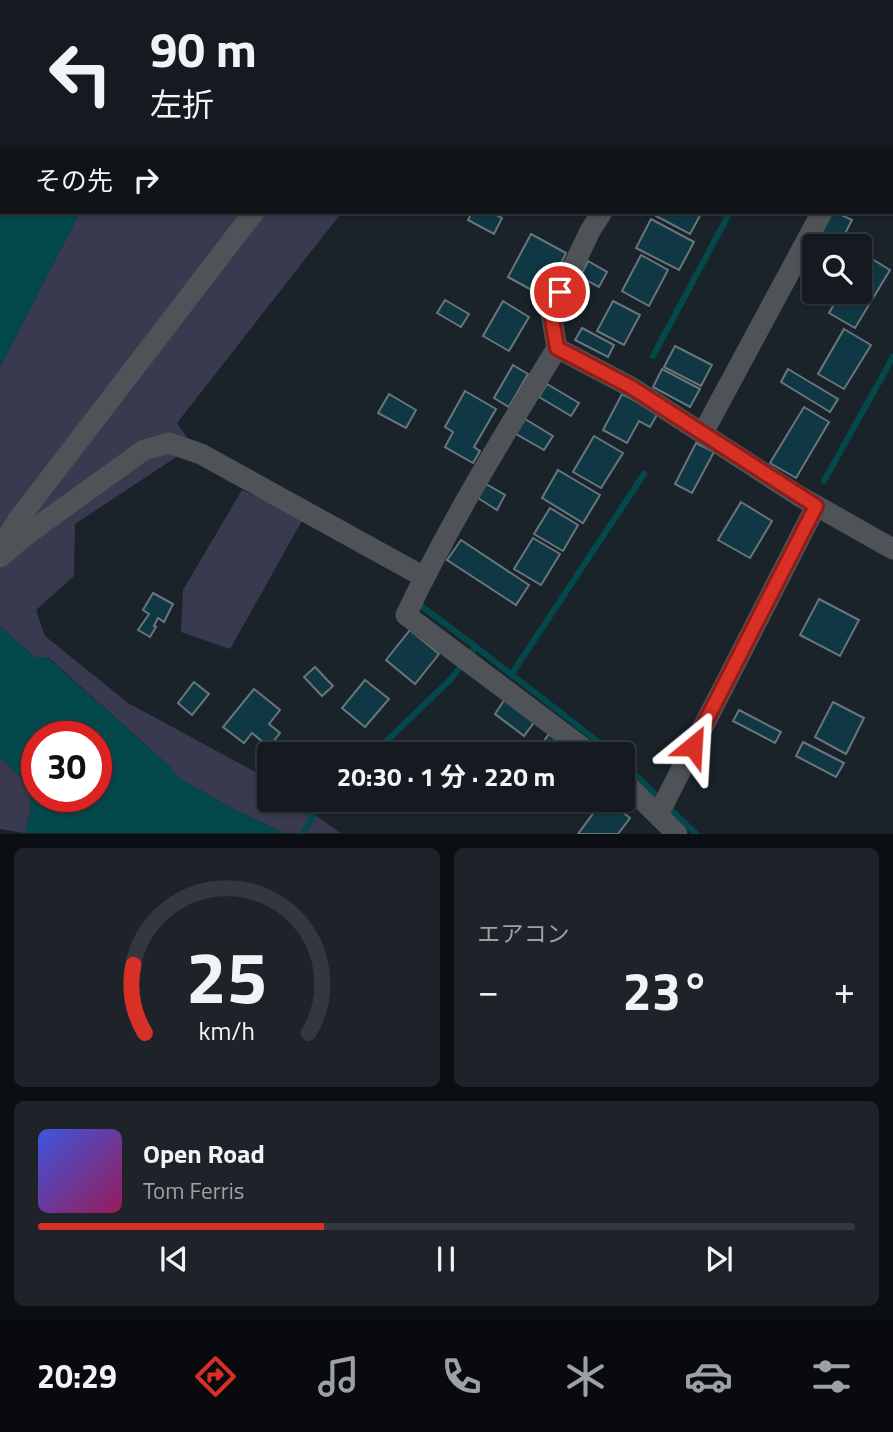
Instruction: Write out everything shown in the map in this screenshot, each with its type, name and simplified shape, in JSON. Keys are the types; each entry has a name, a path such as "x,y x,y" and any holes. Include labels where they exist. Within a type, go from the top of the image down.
{"street":[{"path":"0,550 17,521 252,214"},
{"path":"575,742 406,615 481,473 557,348 551,313 601,214"},
{"path":"703,433 821,214"},
{"path":"557,348 631,387 808,501 893,549"},
{"path":"0,556 144,450 169,443 201,454 424,577"},
{"path":"658,815 808,501"},
{"path":"635,793 677,834"}],"shaded area":[{"path":"0,214 79,214 0,367"},
{"path":"79,214 340,214 177,423 193,446 75,524 74,576 36,610 45,636 128,703 257,773 257,812 311,812 340,833 284,833 235,810 179,778 48,657 34,657 0,626 0,367"},
{"path":"242,490 303,519 230,649 181,632 183,590"},
{"path":"0,626 34,657 47,657 168,765 179,778 235,810 284,833 25,833 29,812 112,812 112,721 21,721 21,779 0,758"},
{"path":"0,758 21,779 21,812 29,812 25,833 0,829"}],"building":[{"path":"471,214 495,214 502,218 494,234 468,220"},
{"path":"657,214 701,214 690,234 656,216"},
{"path":"829,214 839,214 852,220 845,234 819,234"},
{"path":"651,219 694,242 679,270 636,248"},
{"path":"531,234 566,253 557,271 550,267 537,293 508,277"},
{"path":"641,255 668,270 649,306 622,291"},
{"path":"872,259 890,270 872,300"},
{"path":"588,261 607,272 599,287 580,277"},
{"path":"445,300 469,314 461,327 437,313"},
{"path":"503,301 529,317 509,351 483,336"},
{"path":"613,301 640,315 624,345 597,331"},
{"path":"834,304 869,304 855,328 829,313"},
{"path":"582,328 614,345 608,357 575,340"},
{"path":"844,329 871,345 844,389 818,374"},
{"path":"675,346 712,365 701,386 664,367"},
{"path":"513,365 528,374 509,407 494,398"},
{"path":"662,369 700,389 690,407 653,387"},
{"path":"788,369 838,399 830,412 781,382"},
{"path":"547,384 579,403 571,416 539,397"},
{"path":"465,391 496,409 474,447 480,451 473,463 445,447 453,432 445,427"},
{"path":"389,394 416,410 406,428 378,413"},
{"path":"622,394 658,413 650,427 639,421 627,443 603,430"},
{"path":"804,407 829,422 796,478 770,463"},
{"path":"525,419 553,436 544,450 516,434"},
{"path":"594,436 623,453 601,488 573,472"},
{"path":"696,443 714,452 692,493 675,484"},
{"path":"558,470 600,495 583,523 542,498"},
{"path":"486,484 505,495 497,510 478,498"},
{"path":"741,502 772,521 750,558 718,540"},
{"path":"550,508 578,525 563,551 534,534"},
{"path":"533,538 560,554 541,585 514,569"},
{"path":"461,540 529,585 516,605 447,560"},
{"path":"153,593 173,604 164,622 158,618 150,637 138,630 149,614 143,610"},
{"path":"819,599 859,620 840,656 800,635"},
{"path":"410,630 439,654 415,684 386,660"},
{"path":"315,667 333,686 322,696 304,677"},
{"path":"365,680 389,699 365,727 342,708"},
{"path":"194,682 209,694 192,715 178,703"},
{"path":"254,689 280,710 269,724 280,733 273,742 263,742 252,733 244,743 223,727"},
{"path":"505,699 535,721 524,736 495,714"},
{"path":"833,702 864,718 846,754 815,737"},
{"path":"739,710 781,732 775,743 733,721"},
{"path":"549,734 557,739 555,742 543,742"},
{"path":"803,742 844,763 836,777 796,756"},
{"path":"594,812 622,812 630,818 618,834 578,834"}],"waterway":[{"path":"653,356 729,214"},
{"path":"824,481 893,357"},
{"path":"511,675 644,474"},
{"path":"420,605 476,647"},
{"path":"385,742 451,679 476,647 599,742"},
{"path":"635,775 696,834"},
{"path":"303,834 315,812"}],"route":[{"path":"560,292 551,313 557,348 631,387 816,506 693,746"}]}
